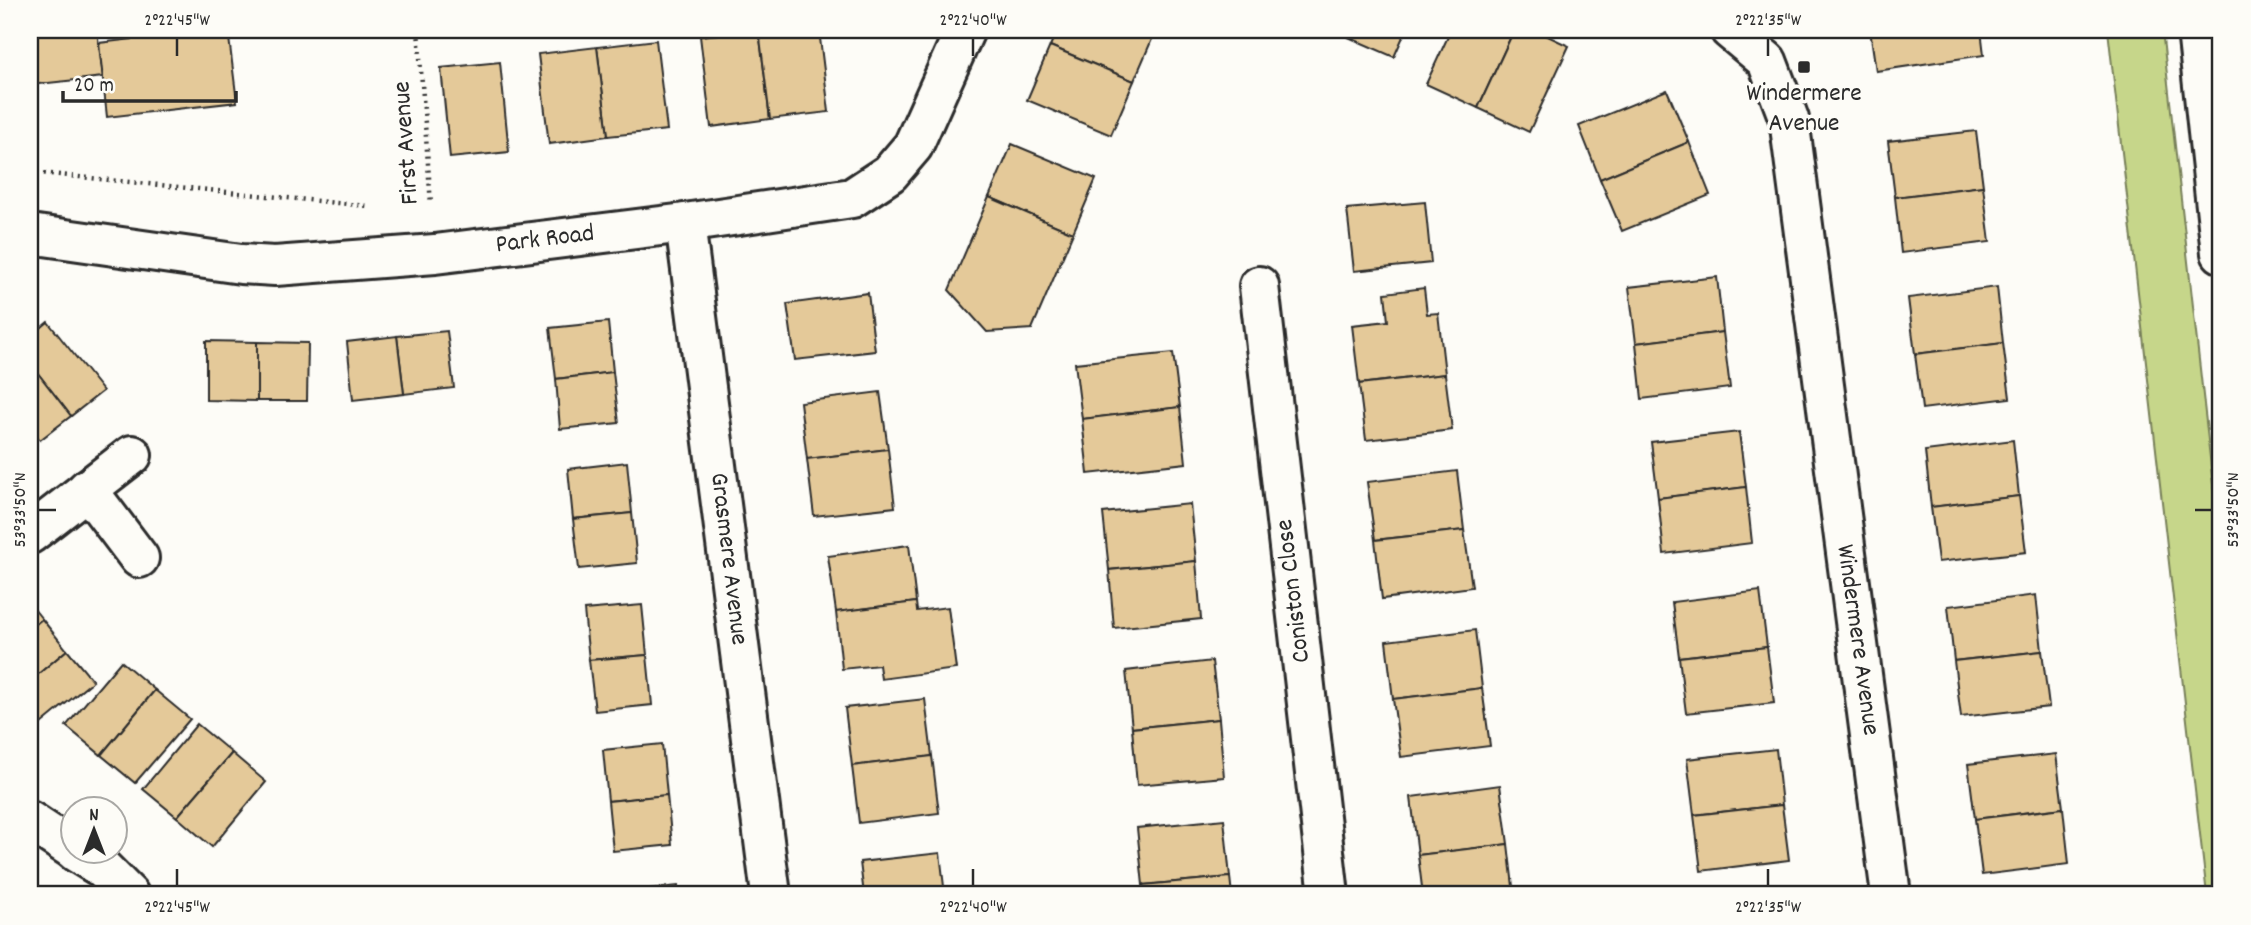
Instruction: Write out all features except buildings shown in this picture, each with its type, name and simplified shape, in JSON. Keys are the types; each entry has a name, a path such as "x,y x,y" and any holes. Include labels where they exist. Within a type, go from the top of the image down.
{"street":[{"name":"Park Road","path":"30,234 241,264 275,266 435,254 685,223 852,198 890,173 913,146 965,30"},
{"name":"Windermere Avenue","path":"1730,30 1767,61 1789,119 1891,895"},
{"path":"2197,30 2221,253"},
{"name":"Grasmere Avenue","path":"685,223 771,895"},
{"name":"Coniston Close","path":"1259,286 1329,895"},
{"path":"30,534 132,455"},
{"path":"87,489 139,558"},
{"path":"30,821 60,841"},
{"path":"99,866 129,895"}],"path":[{"name":"First Avenue","path":"418,30 435,254"},
{"path":"30,172 376,207"}],"green space":[{"path":"2108,30 2162,30 2221,556 2221,895 2207,895"}],"place":[{"name":"Windermere Avenue","path":"1804,67"}]}
